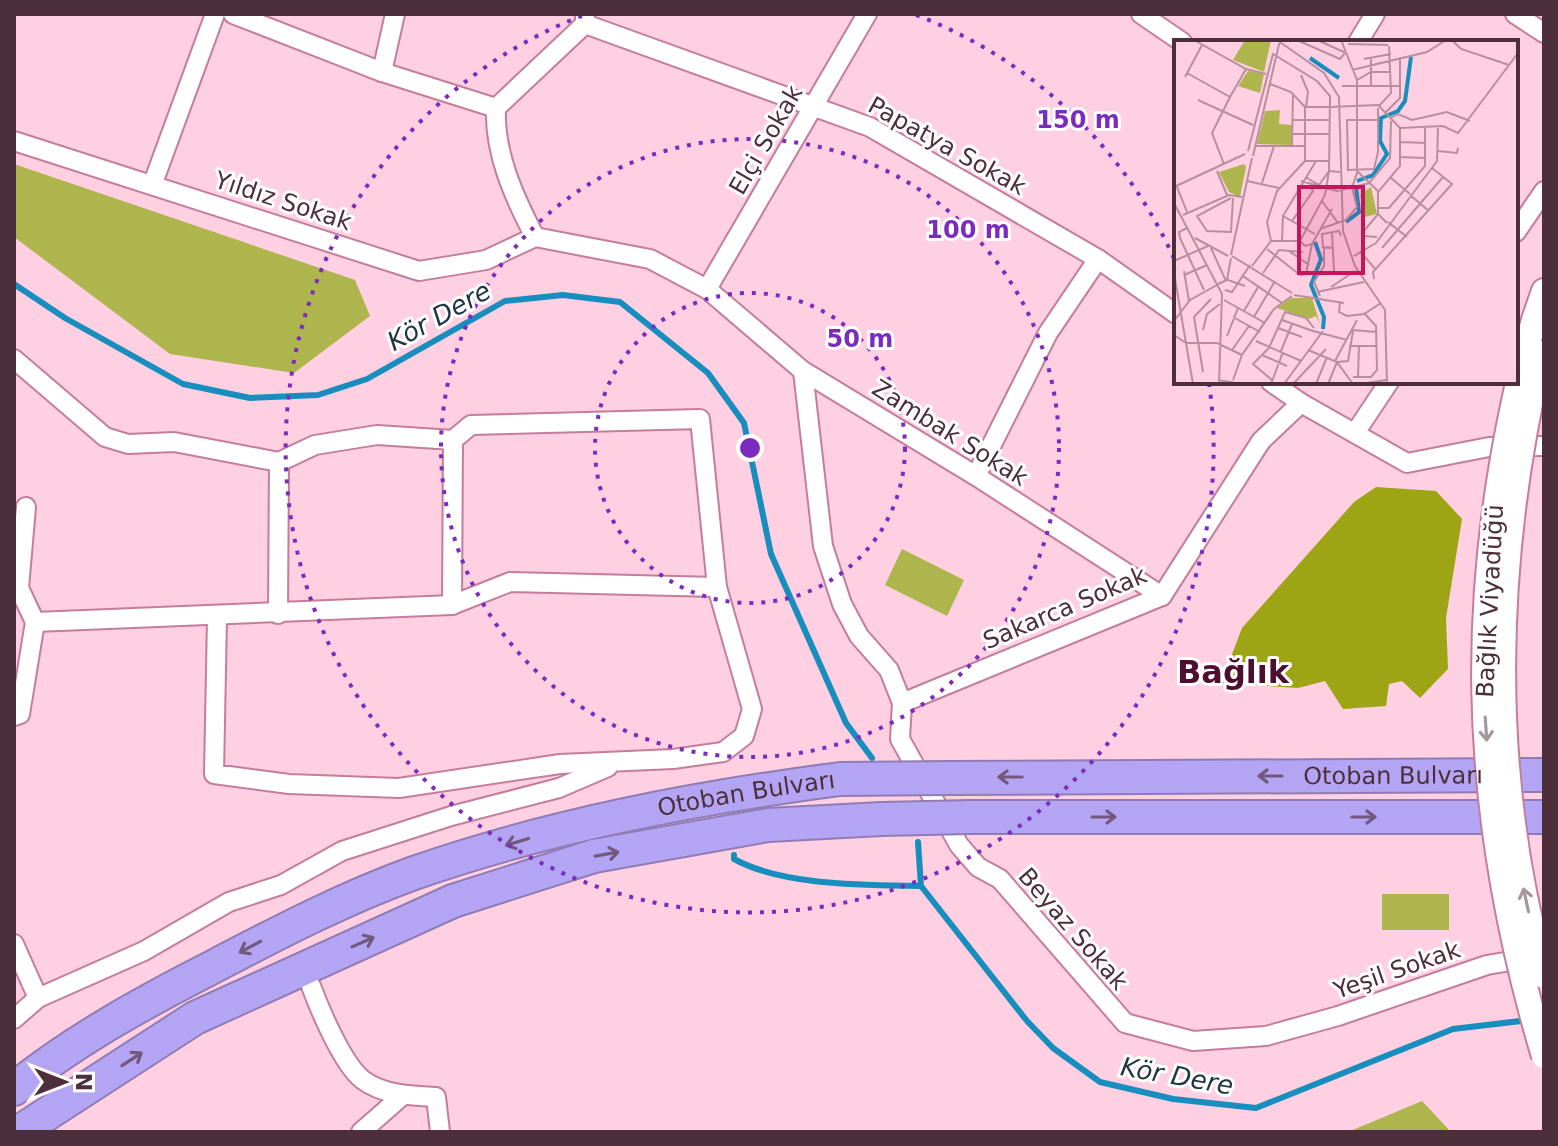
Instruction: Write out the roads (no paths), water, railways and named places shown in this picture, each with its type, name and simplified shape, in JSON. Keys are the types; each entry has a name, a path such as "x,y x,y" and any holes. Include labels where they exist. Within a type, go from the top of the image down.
{"highway":[{"name":"Otoban Bulvarı","path":"14,1089 137,1006 270,937 412,874 582,822 759,790 840,779 1544,775"},
{"name":"Otoban Bulvarı","path":"19,1132 195,1018 453,901 594,856 768,825 882,819 1544,817"}],"street":[{"path":"153,183 215,14"},
{"path":"233,14 382,72 496,108"},
{"path":"382,72 395,14"},
{"name":"Elçi Sokak","path":"707,289 867,14"},
{"path":"1141,14 1179,40"},
{"path":"1359,40 1375,14"},
{"path":"1515,14 1544,33"},
{"path":"535,237 519,206 495,136 496,108 585,19"},
{"name":"Papatya Sokak","path":"585,19 870,127 1098,259 1174,313"},
{"name":"Yıldız Sokak","path":"14,141 153,183 419,271 486,260 535,237"},
{"path":"1518,229 1544,191"},
{"name":"Zambak Sokak","path":"535,237 650,259 707,289 803,371 976,476 1162,596"},
{"path":"976,476 1048,333 1098,259"},
{"name":"Bağlık Viyadüğü","path":"1544,291 1508,545 1503,675 1504,724 1521,873 1544,976"},
{"name":"Bağlık Viyadüğü","path":"1539,331 1509,411 1489,539 1482,673 1492,824 1504,900 1520,975 1544,1056"},
{"path":"14,359 105,437 128,444 174,442 279,462 315,445 377,435 453,440 471,425 700,419 717,587 752,709 744,736 723,752 560,764 399,788 289,784 214,774 217,617"},
{"path":"803,371 823,546 842,604 859,636 889,670 902,703"},
{"path":"1274,384 1301,403 1407,463 1489,447 1544,446"},
{"path":"1355,433 1388,384"},
{"name":"Sakarca Sokak","path":"902,703 1162,596 1261,441 1301,403"},
{"path":"452,605 453,440"},
{"path":"278,614 279,462"},
{"path":"14,716 20,714 35,622 19,588 26,507"},
{"path":"35,622 217,617 452,605 510,582 717,587"},
{"name":"Beyaz Sokak","path":"902,703 900,739 959,845 978,867 1000,879 1125,1023 1193,1041 1266,1036"},
{"path":"14,1019 38,998 144,951 229,902 281,885 342,851 451,816 559,788 621,761"},
{"path":"14,944 38,998"},
{"name":"Yeşil Sokak","path":"1266,1036 1338,1016 1487,965 1544,956"},
{"path":"311,986 325,1024 362,1080 402,1096 436,1097 440,1132"},
{"path":"361,1132 402,1096"}],"waterway":[{"name":"Kör Dere","path":"14,284 65,318 183,384 250,398 318,395 367,379 505,301 563,295 620,302 708,373 744,423 771,554 846,723 872,758"},
{"name":"Kör Dere","path":"918,842 921,886 1027,1021 1053,1048 1100,1082 1173,1099 1256,1108 1453,1029 1529,1020"},
{"path":"734,855 734,859 754,868 800,879 921,886"}],"district":[{"name":"Bağlık","path":"1233,672"}]}
